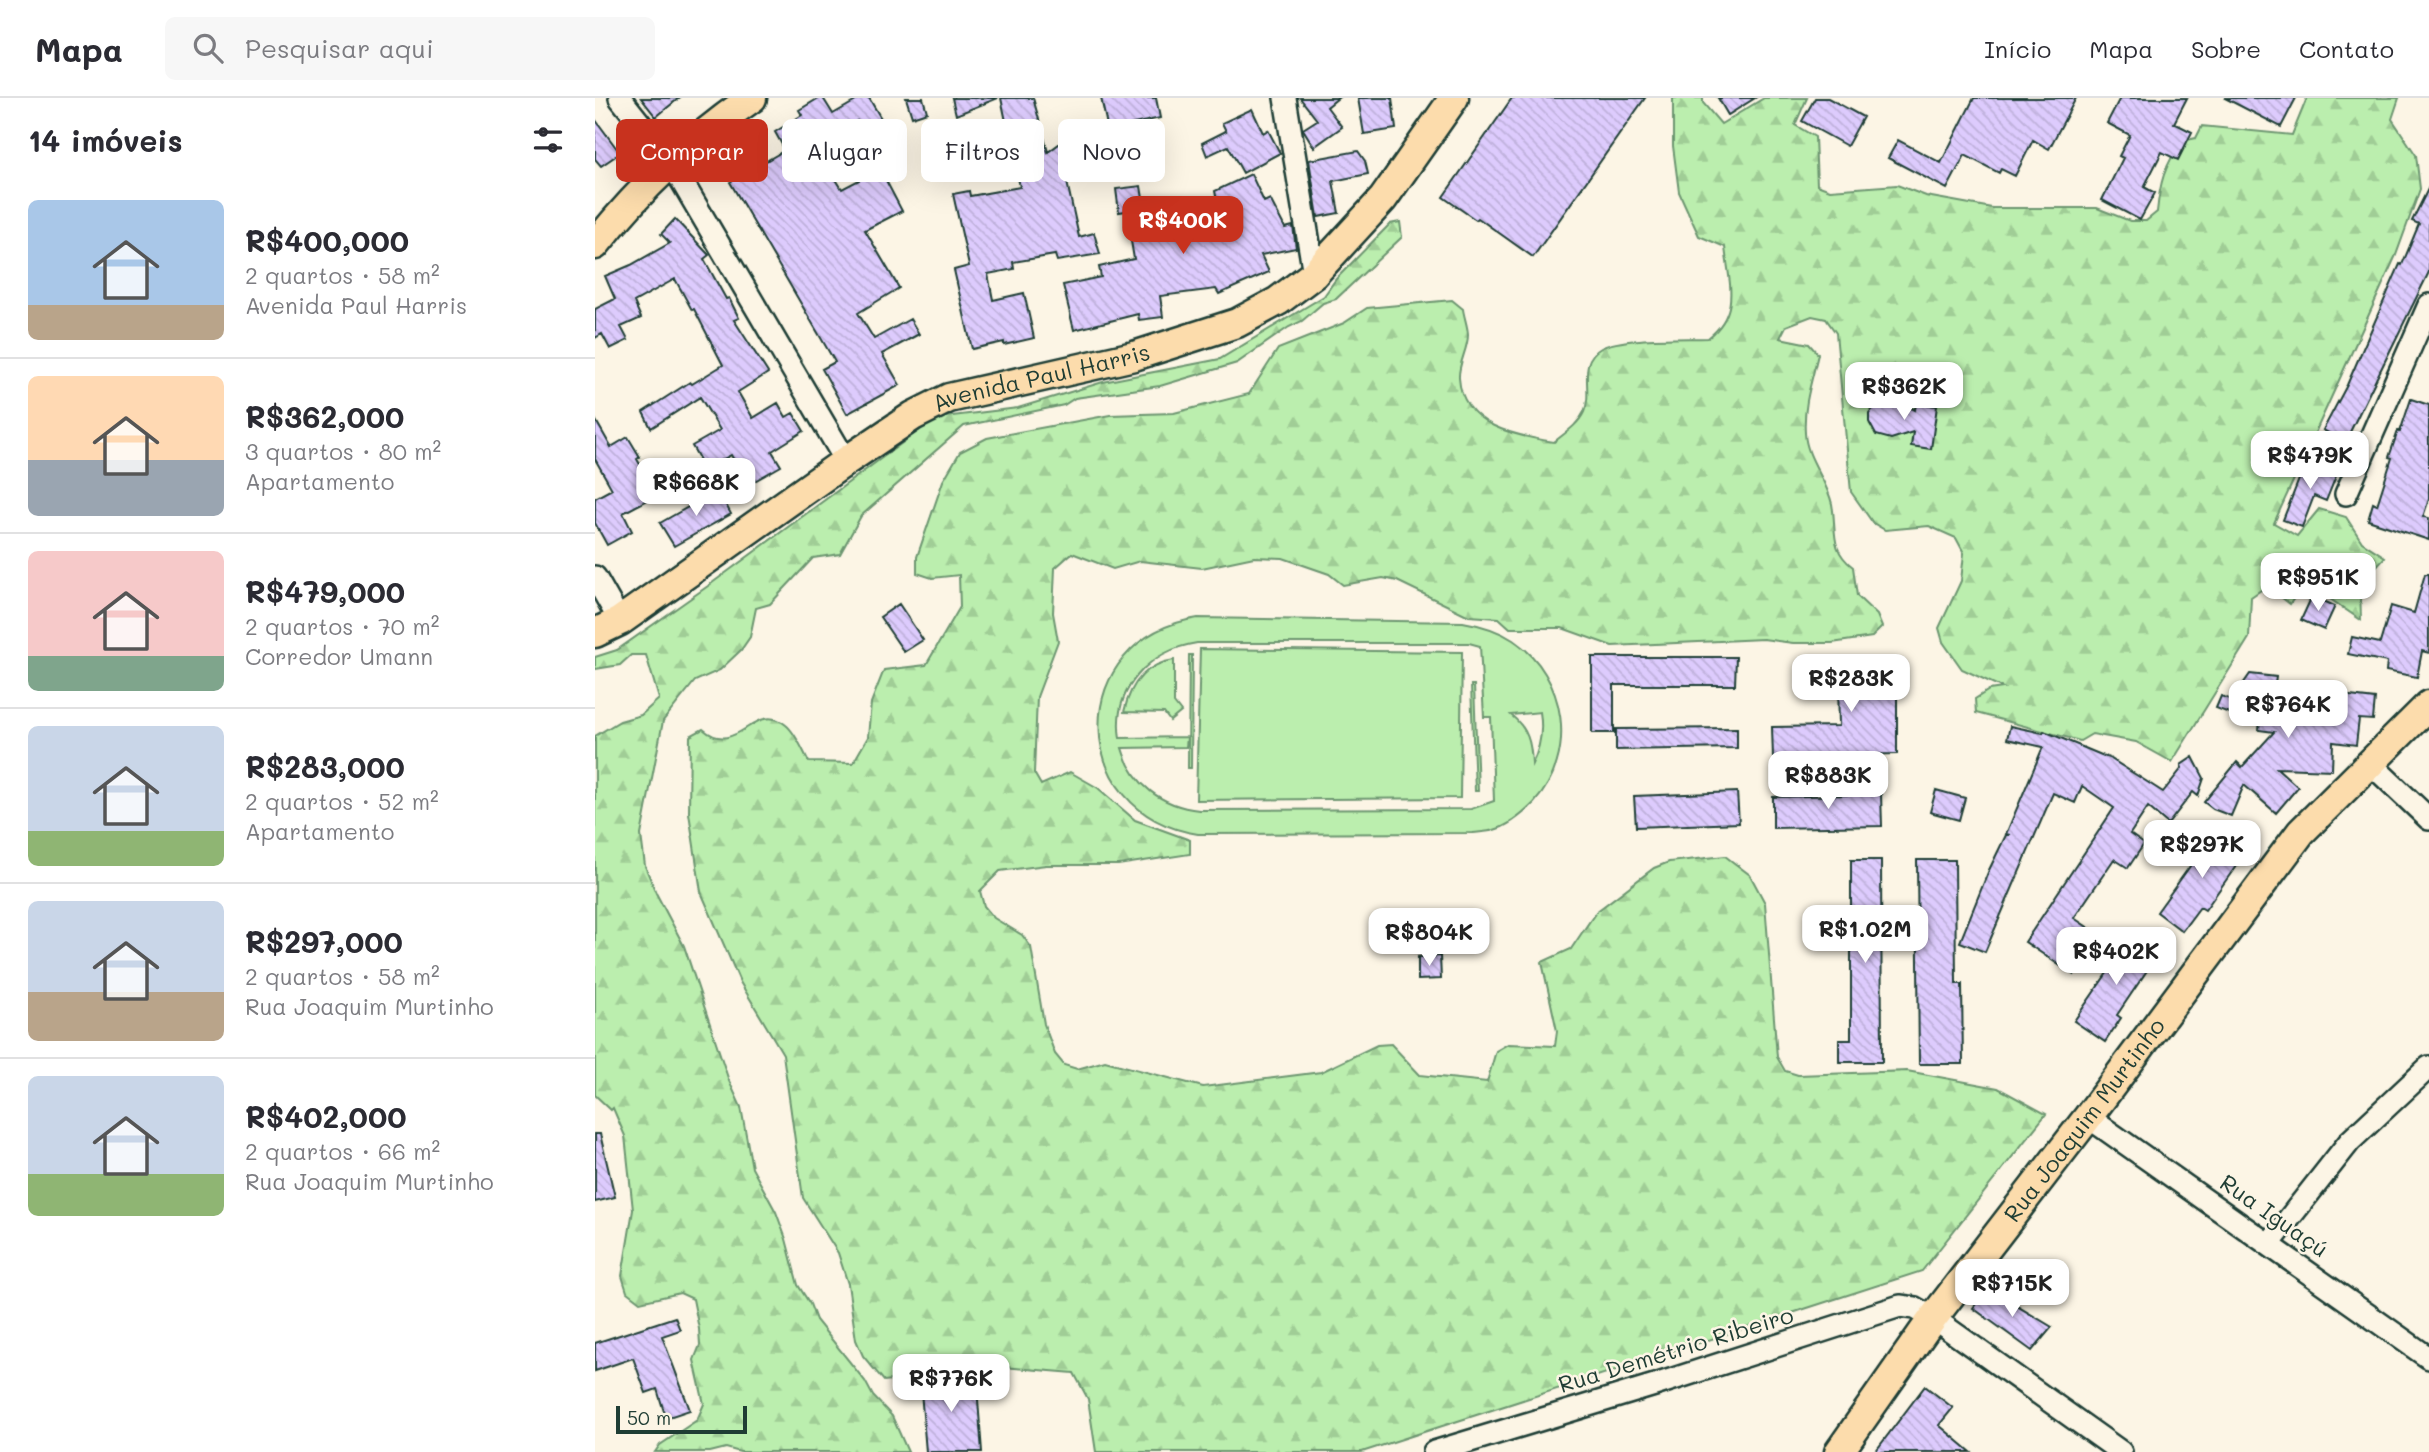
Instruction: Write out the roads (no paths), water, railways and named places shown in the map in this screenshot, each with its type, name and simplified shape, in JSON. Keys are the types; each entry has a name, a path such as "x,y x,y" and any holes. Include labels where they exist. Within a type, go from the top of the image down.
{"main road":[{"path":"722,119 752,98"},
{"name":"Avenida Paul Harris","path":"595,633 620,621 913,416 949,398 1134,356 1237,323 1278,301 1314,274 1383,199 1454,98"},
{"path":"595,245 650,182"},
{"name":"Rua Joaquim Murtinho","path":"1839,1452 1933,1318 2088,1117 2301,832 2429,705"}],"street":[{"path":"620,98 637,119"},
{"path":"1285,98 1314,274"},
{"path":"682,182 846,461"},
{"path":"2346,494 2429,305"},
{"path":"595,577 620,621"},
{"path":"2370,763 2429,819"},
{"path":"2269,1244 2350,1141 2429,1067"},
{"name":"Rua Iguaçú","path":"2088,1117 2429,1358"},
{"name":"Rua Demétrio Ribeiro","path":"1434,1452 1900,1306 1915,1308 1933,1318 2121,1452"}]}
